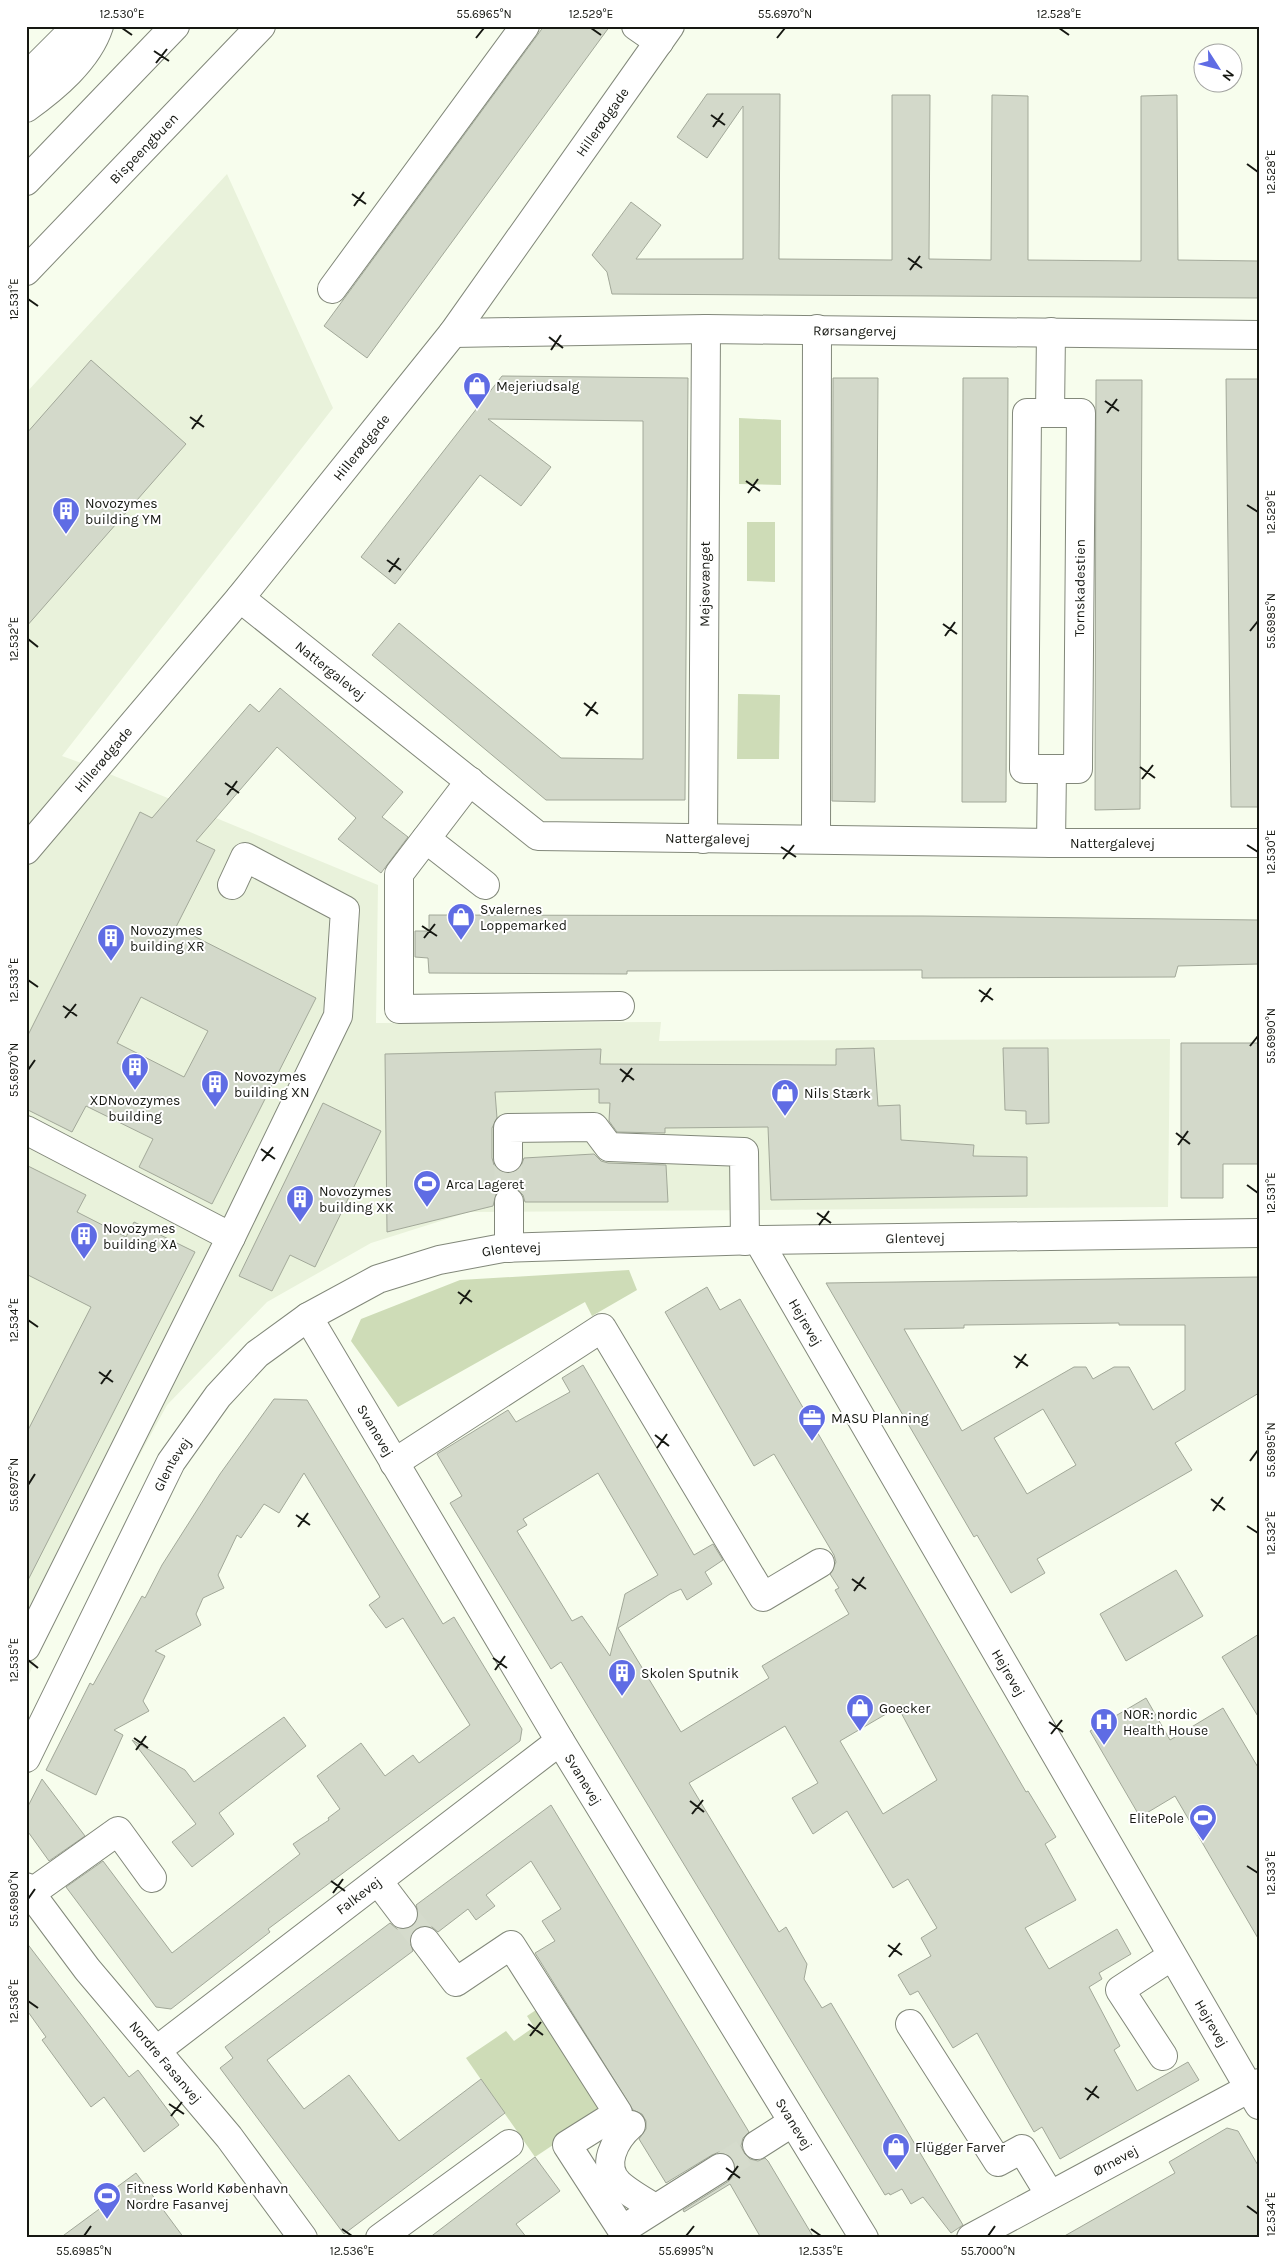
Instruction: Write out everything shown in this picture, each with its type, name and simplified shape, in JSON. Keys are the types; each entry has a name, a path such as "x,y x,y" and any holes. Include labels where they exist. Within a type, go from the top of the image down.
{"street":[{"path":"26,77 77,26"},
{"path":"26,108 47,93 81,58 99,26"},
{"path":"26,181 175,26"},
{"name":"Bispeengbuen","path":"26,272 261,26"},
{"path":"332,289 525,26"},
{"path":"636,26 665,34"},
{"name":"Hillerødgade","path":"26,850 240,598 453,333 665,34"},
{"name":"Mejsevænget","path":"703,839 706,329"},
{"path":"816,839 817,329"},
{"name":"Rørsangervej","path":"453,333 817,329 1259,335"},
{"path":"1050,413 1051,332"},
{"name":"Tornskadestien","path":"1027,413 1050,413 1081,413 1078,769 1024,769 1027,413"},
{"name":"Nattergalevej","path":"240,598 538,836 1051,843 1259,843"},
{"path":"1051,843 1052,769"},
{"path":"470,782 399,874 399,1009 620,1006"},
{"path":"426,839 486,885"},
{"path":"26,1646 231,1237 338,1016 345,910 244,856 232,885"},
{"path":"508,1158 508,1128 594,1127 609,1147 744,1152 751,1240"},
{"path":"26,1130 231,1237"},
{"path":"509,1202 509,1248"},
{"name":"Glentevej","path":"26,1758 171,1462 218,1396 257,1354 308,1317 378,1279 439,1260 509,1248 751,1240 1259,1233"},
{"name":"Hejrevej","path":"751,1240 1172,1956 1255,2091"},
{"name":"Svanevej","path":"308,1317 560,1741 864,2238"},
{"path":"394,1462 602,1328 763,1597 820,1563"},
{"name":"Falkevej","path":"157,2050 560,1741"},
{"path":"28,1890 118,1831 152,1878"},
{"path":"378,1881 403,1914"},
{"name":"Nordre Fasanvej","path":"28,1890 87,1969 229,2137 303,2238"},
{"path":"425,1941 456,1982 511,1945 618,2113 567,2145 622,2230 720,2168"},
{"path":"1163,2056 1120,1990 1172,1956"},
{"path":"910,2024 998,2162 1022,2149 1050,2195"},
{"name":"Ørnevej","path":"971,2238 1050,2195 1255,2091"},
{"path":"757,2145 793,2122"},
{"path":"631,2126 620,2134 612,2148 610,2167 618,2183 655,2208"},
{"path":"380,2238 509,2144"}],"shaded area":[{"path":"227,174 333,408 62,756 378,885 376,1023 661,1022 659,1041 1170,1039 1168,1207 469,1212 371,1243 267,1302 167,1405 80,1564 26,1681 26,393"},
{"path":"739,418 781,420 781,485 739,484"},
{"path":"747,522 775,522 775,582 747,581"},
{"path":"738,694 780,695 779,759 737,759"},
{"path":"629,1270 637,1290 592,1316 585,1302 398,1407 351,1341 361,1319 460,1280"},
{"path":"539,2008 607,2109 535,2157 466,2058 506,2031 514,2041 534,2027 527,2016"}],"building":[{"path":"544,26 610,26 367,358 324,326"},
{"path":"707,94 780,94 779,259 892,260 892,95 930,95 929,259 991,260 992,95 1028,96 1028,260 1141,261 1141,96 1177,95 1178,260 1259,261 1259,298 612,294 607,272 592,255 631,202 661,225 636,259 743,259 743,106 707,158 677,137"},
{"name":"Novozymes building YM","path":"91,360 186,444 26,627 26,434"},
{"path":"502,376 688,378 685,800 546,800 372,655 399,623 561,758 643,759 643,421 488,419 551,467 521,506 480,475 395,584 361,557"},
{"path":"833,378 878,378 875,802 832,801"},
{"path":"963,378 1008,378 1006,802 962,802"},
{"path":"1226,379 1259,379 1259,807 1231,807"},
{"path":"1096,380 1142,380 1140,809 1095,810"},
{"path":"280,688 403,792 382,817 408,837 381,873 338,839 356,818 277,747 196,841 215,850 176,927 316,998 212,1204 139,1167 153,1139 86,1106 72,1132 26,1109 26,1039 140,812 152,818 250,704 259,712","holes":["141,997 208,1031 184,1077 117,1043"]},
{"path":"429,915 923,916 1259,920 1259,964 1178,966 1175,977 922,978 922,970 627,971 627,974 429,973 428,958 415,957 415,931 429,931"},
{"path":"1181,1043 1259,1043 1259,1164 1223,1164 1223,1198 1181,1198"},
{"path":"874,1048 878,1106 900,1105 901,1140 974,1145 973,1156 1027,1157 1027,1196 771,1200 768,1127 665,1128 665,1133 617,1132 609,1121 610,1103 599,1103 599,1089 495,1092 497,1118 492,1128 492,1158 494,1165 500,1171 508,1174 515,1172 521,1166 524,1158 594,1154 601,1161 608,1163 666,1165 668,1202 525,1202 523,1195 517,1189 509,1186 502,1188 496,1194 493,1206 387,1232 385,1054 601,1049 600,1064 836,1065 836,1049"},
{"path":"1003,1048 1048,1048 1049,1123 1026,1124 1026,1111 1005,1110"},
{"name":"Novozymes building XK","path":"323,1103 381,1131 315,1267 290,1255 272,1291 239,1276"},
{"path":"26,1165 86,1195 77,1212 126,1237 134,1222 195,1252 26,1584 26,1434 91,1307 26,1274"},
{"path":"1259,1277 1259,1393 1175,1443 1192,1470 1037,1559 1045,1573 1011,1593 977,1535 974,1537 826,1283","holes":["1119,1323 1119,1325 1185,1325 1185,1390 1153,1410 1129,1367 1114,1367 1093,1379 1086,1367 1074,1367 962,1431 904,1329 964,1328 964,1325","1043,1409 1076,1465 1027,1494 994,1438"]},
{"path":"707,1287 720,1310 740,1299 1026,1792 1028,1791 1056,1837 1045,1844 1076,1900 1025,1928 1049,1969 1117,1929 1131,1954 1099,1973 1102,1979 1089,1987 1120,2046 1114,2050 1137,2091 1188,2062 1199,2080 1060,2159 1042,2127 1034,2132 977,2033 953,2048 918,1991 910,1995 898,1975 931,1956 921,1938 937,1928 908,1879 893,1888 847,1811 813,1834 792,1798 818,1783 785,1726 689,1783 779,1932 786,1927 807,1964 804,1979 822,2008 831,2003 963,2225 951,2233 923,2197 911,2204 902,2189 890,2195 889,2193 885,2195 561,1662 551,1669 450,1503 462,1496 437,1454 508,1410 516,1422 570,1392 562,1378 583,1365 694,1555 713,1544 723,1560 705,1572 712,1584 687,1600 681,1589 670,1594 618,1628 681,1732 769,1678 762,1666 849,1614 835,1590 839,1588 830,1574 836,1562 834,1555 774,1454 754,1466 665,1312","holes":["598,1473 658,1575 625,1594 610,1656 582,1616 572,1621 517,1531 527,1525 523,1519","898,1707 937,1780 883,1814 840,1741"]},
{"path":"274,1399 307,1400 443,1624 454,1617 522,1729 520,1741 268,1929 270,1932 171,2009 156,2007 66,1887 103,1861 172,1953 300,1854 293,1844 329,1820 328,1818 340,1809 317,1776 361,1743 385,1776 413,1755 419,1763 470,1725 403,1618 386,1628 369,1605 380,1597 304,1473 279,1513 264,1504 241,1538 237,1535 218,1575 224,1588 203,1598 196,1614 201,1625 155,1651 165,1656 143,1701 149,1711 114,1730 123,1735 96,1795 46,1770 90,1683 93,1685 142,1596 145,1598 162,1565 220,1474"},
{"path":"1176,1570 1203,1616 1126,1661 1100,1614"},
{"path":"1259,1634 1259,1718 1222,1657"},
{"path":"1146,1698 1170,1740 1223,1708 1259,1769 1259,1940 1175,1796 1140,1817 1090,1731"},
{"path":"284,1717 306,1746 219,1813 234,1834 192,1867 172,1842 196,1824 132,1740 185,1770 194,1782"},
{"path":"42,1779 85,1836 49,1861 26,1829 26,1810"},
{"path":"551,1805 749,2132 743,2138 741,2146 744,2153 750,2159 758,2161 765,2158 768,2161 814,2238 761,2238 730,2184 684,2212 683,2210 729,2181 734,2175 736,2167 733,2160 727,2154 719,2152 666,2183 639,2139 646,2129 646,2121 642,2114 633,2110 535,1953 555,1941 542,1921 561,1909 531,1861 486,1895 495,1906 476,1920 468,1909 438,1932 432,1927 424,1926 415,1929 410,1935 413,1951 267,2060 304,2109 349,2075 399,2141 481,2079 505,2113 344,2234 220,2068 233,2058 225,2047 390,1923 397,1929 404,1930 412,1927 418,1920 416,1905"},
{"path":"26,1942 129,2077 138,2070 179,2125 144,2152 104,2097 91,2107 42,2040 46,2037 26,2009"},
{"path":"1227,2128 1238,2131 1259,2167 1259,2238 1061,2238 1175,2173 1169,2162"},
{"path":"535,2157 560,2191 516,2224 527,2238 429,2238"},
{"path":"136,2173 184,2238 60,2238 102,2207 98,2201"}],"tunnel":[{"path":"508,1158 509,1202"},
{"path":"403,1914 425,1941"},
{"path":"720,2168 757,2145"}],"place":[{"name":"Mejeriudsalg","path":"477,410"},
{"name":"Novozymes building YM","path":"66,535"},
{"name":"Svalernes Loppemarked","path":"461,941"},
{"name":"Novozymes building XR","path":"111,962"},
{"name":"XDNovozymes building","path":"135,1091"},
{"name":"Novozymes building XN","path":"215,1108"},
{"name":"Nils Stærk","path":"785,1117"},
{"name":"Arca Lageret","path":"427,1208"},
{"name":"Novozymes building XK","path":"300,1223"},
{"name":"Novozymes building XA","path":"84,1260"},
{"name":"MASU Planning","path":"812,1442"},
{"name":"Skolen Sputnik","path":"622,1697"},
{"name":"Goecker","path":"860,1732"},
{"name":"NOR: nordic Health House","path":"1104,1746"},
{"name":"ElitePole","path":"1203,1842"},
{"name":"Flügger Farver","path":"896,2171"},
{"name":"Fitness World København Nordre Fasanvej","path":"107,2220"}]}
